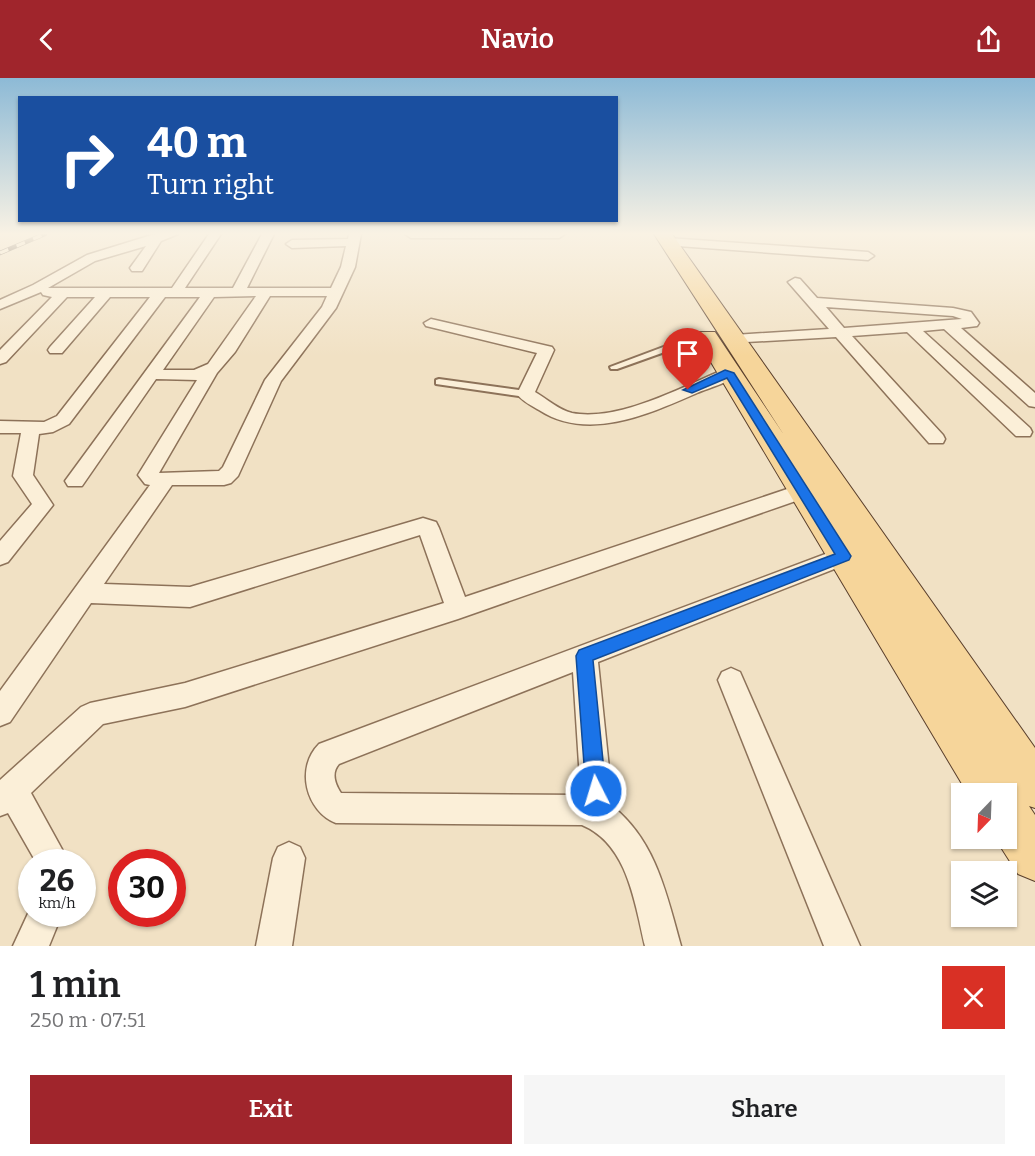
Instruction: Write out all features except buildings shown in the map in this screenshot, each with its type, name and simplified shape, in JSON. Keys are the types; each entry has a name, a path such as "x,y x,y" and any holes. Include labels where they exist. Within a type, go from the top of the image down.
{"main road":[{"path":"682,275 721,339 1035,786"},
{"path":"721,339 729,373 987,783"},
{"path":"1017,830 1035,857"}],"street":[{"path":"0,305 61,275"},
{"path":"0,427 47,428 63,420 182,275"},
{"path":"238,292 247,275"},
{"path":"266,292 226,352 210,371 148,475 152,480 228,476 273,380 326,313 345,275"},
{"path":"795,282 936,439"},
{"path":"33,290 60,293 337,292"},
{"path":"75,481 210,292"},
{"path":"0,360 61,298 60,293"},
{"path":"56,350 106,293"},
{"path":"721,339 972,323 966,315 953,312 812,302"},
{"path":"431,323 546,350 526,394 564,416 580,420 647,408 729,373"},
{"path":"949,326 1035,402"},
{"path":"911,328 1023,432"},
{"path":"151,374 183,375 210,371"},
{"path":"0,556 43,505 23,476 32,428"},
{"path":"0,713 165,480"},
{"path":"44,849 7,796 91,716 100,712 185,695 458,609 803,491"},
{"path":"83,593 190,597 423,526 428,528 458,609"},
{"path":"663,946 645,881 627,843 612,825 598,814 582,810 336,808 328,803 323,792 320,767 322,759 844,556"},
{"path":"585,656 598,814"},
{"path":"731,680 842,946"},
{"path":"274,946 289,858"},
{"path":"32,946 40,927"}],"lane":[{"path":"614,367 685,342 721,339"},
{"path":"439,382 526,394"}],"route":[{"path":"596,791 585,656 844,556 729,373 688,390"}]}
